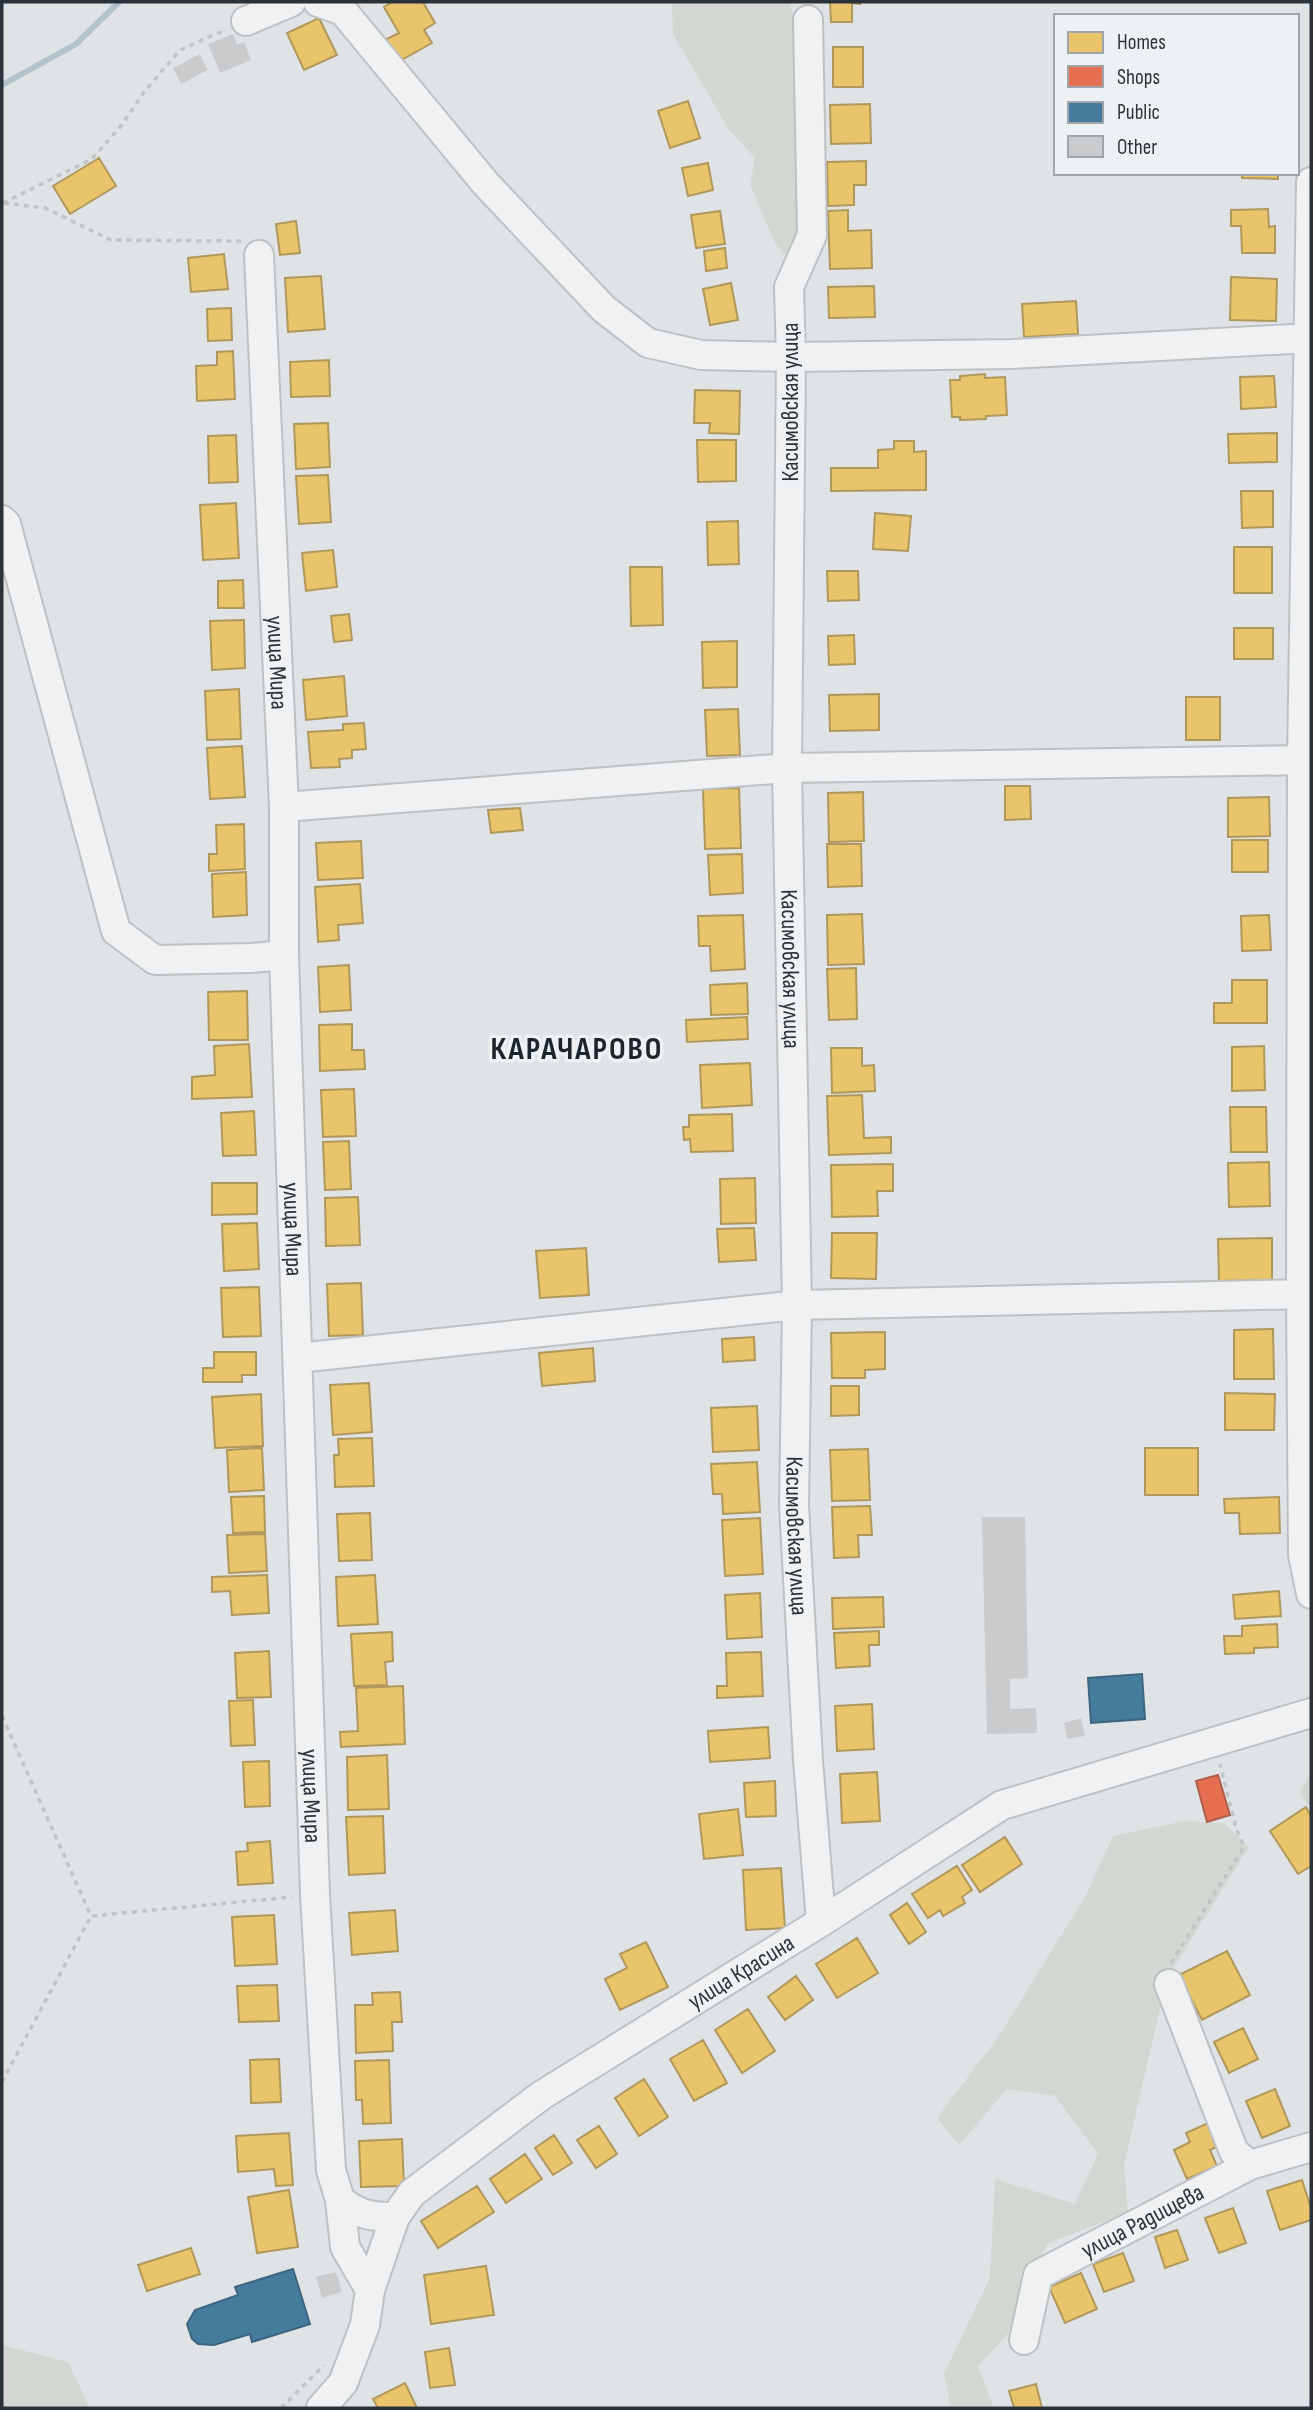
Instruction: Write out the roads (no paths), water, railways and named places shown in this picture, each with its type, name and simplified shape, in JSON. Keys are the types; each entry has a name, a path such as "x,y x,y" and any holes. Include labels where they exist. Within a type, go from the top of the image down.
{"street":[{"path":"246,21 291,2"},
{"path":"318,2 343,12 486,184 604,309 648,343 701,355 791,357 1013,354 1310,338"},
{"name":"Касимовская улица","path":"808,20 812,235 789,286 791,357 787,768 797,1305 794,1506 808,1760 821,1922"},
{"path":"1311,182 1303,1555 1311,1594"},
{"name":"улица Мира","path":"258,255 284,807 284,955 315,1895 331,2170 340,2200 345,2247 370,2290"},
{"path":"2,520 6,524 116,931 155,960 284,955"},
{"path":"284,807 787,768 1307,760"},
{"path":"298,1358 797,1305 1306,1295"},
{"name":"улица Красина","path":"321,2408 343,2383 365,2325 370,2290 395,2217 412,2193 542,2095 821,1922 1002,1805 1311,1713"},
{"path":"1169,1984 1234,2152 1250,2165"},
{"name":"улица Радищева","path":"1024,2340 1038,2275 1250,2165 1311,2147"},
{"path":"340,2200 355,2212 376,2217 395,2217"}],"waterway":[{"path":"2,85 76,44 119,2"}],"district":[{"name":"КАРАЧАРОВО","path":"577,1049"}]}
